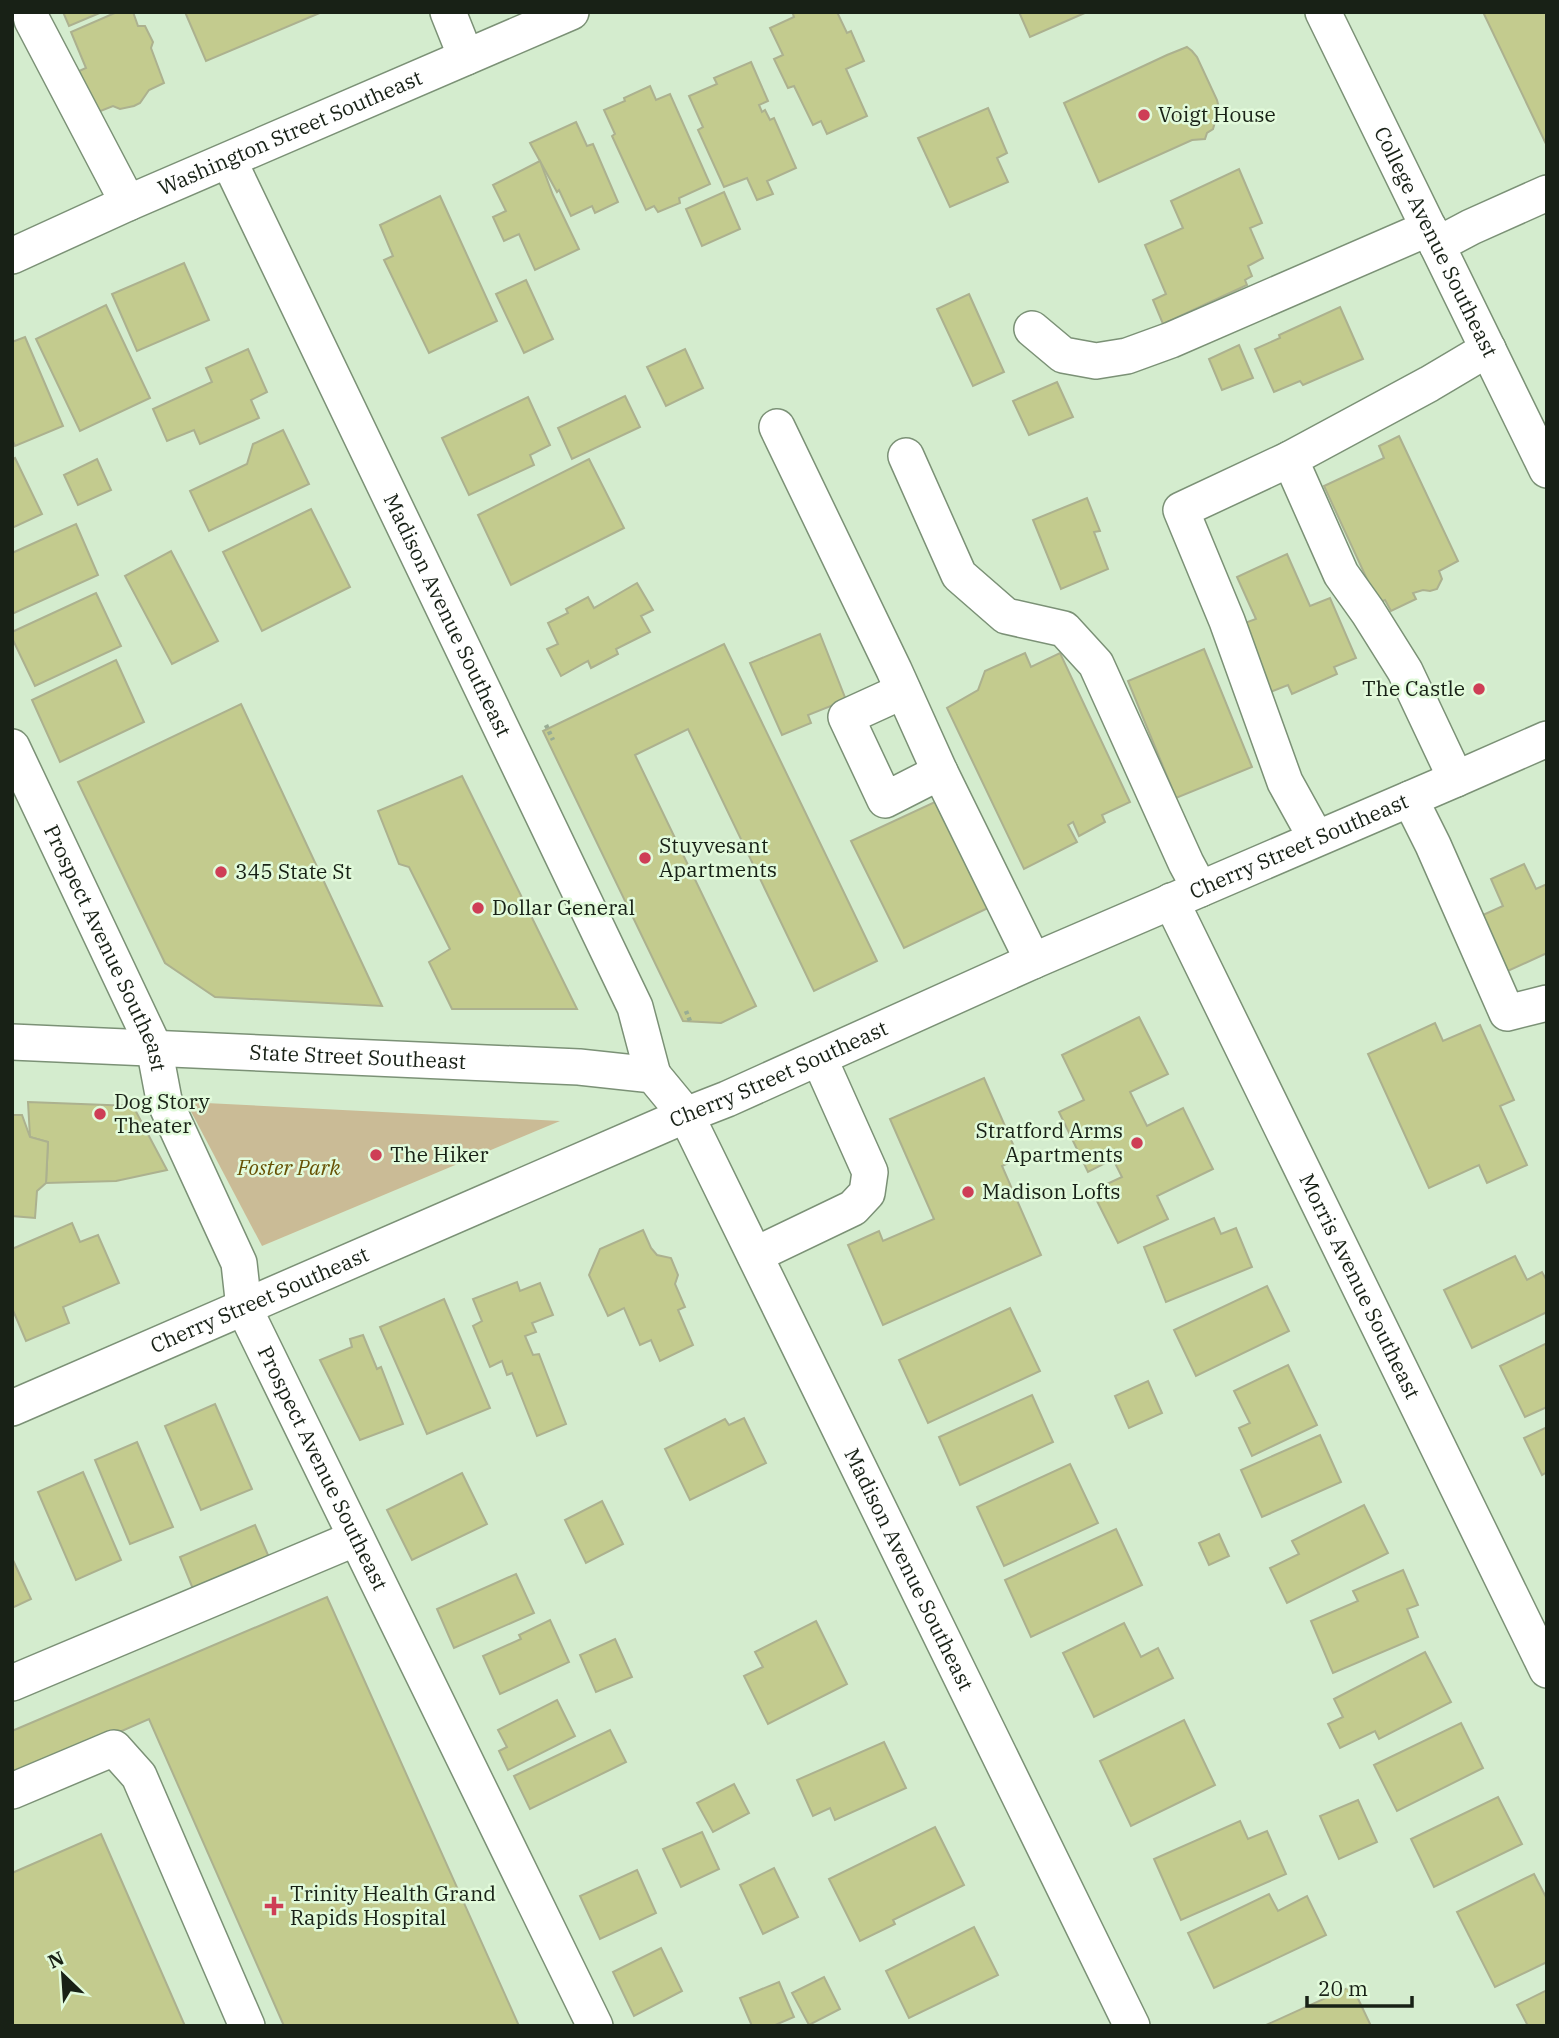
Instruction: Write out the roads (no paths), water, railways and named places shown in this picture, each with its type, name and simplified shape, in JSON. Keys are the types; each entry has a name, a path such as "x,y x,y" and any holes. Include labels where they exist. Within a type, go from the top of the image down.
{"street":[{"path":"30,12 128,203"},
{"path":"447,12 466,57"},
{"name":"Washington Street Southeast","path":"12,257 128,203 570,12"},
{"name":"College Avenue Southeast","path":"1323,12 1488,349 1543,451"},
{"name":"Madison Avenue Southeast","path":"229,161 635,1007 653,1075"},
{"path":"1032,329 1063,355 1096,361 1127,356 1433,237 1471,227 1547,193"},
{"path":"1315,838 1285,782 1227,621 1181,510 1290,459 1488,349"},
{"path":"777,427 940,772 1033,961"},
{"name":"Morris Avenue Southeast","path":"906,456 959,575 1006,616 1063,629 1096,664 1186,863 1185,895 1547,1670"},
{"path":"1290,459 1341,574 1405,671 1456,779"},
{"path":"903,691 846,717 885,800 940,772"},
{"name":"Cherry Street Southeast","path":"12,1408 727,1099 1033,961 1547,739"},
{"name":"Prospect Avenue Southeast","path":"12,747 154,1047 164,1100 239,1263 244,1308 595,2026"},
{"path":"1410,799 1507,1013 1547,1003"},
{"name":"State Street Southeast","path":"12,1042 579,1067 653,1075"},
{"path":"755,1255 853,1208 867,1194 870,1172 820,1058"},
{"path":"653,1075 686,1115"},
{"name":"Madison Avenue Southeast","path":"686,1115 1132,2026"},
{"path":"12,1683 356,1538"},
{"path":"12,1791 114,1748 139,1776 247,2026"}],"place":[{"name":"Voigt House","path":"1144,115"},
{"name":"The Castle","path":"1479,689"},
{"name":"Stuyvesant Apartments","path":"645,858"},
{"name":"345 State St","path":"221,872"},
{"name":"Dollar General","path":"478,908"},
{"name":"Dog Story Theater","path":"100,1114"},
{"name":"Stratford Arms Apartments","path":"1137,1143"},
{"name":"The Hiker","path":"376,1155"},
{"name":"Madison Lofts","path":"968,1192"},
{"name":"Trinity Health Grand Rapids Hospital","path":"274,1906"}],"park label":[{"name":"Foster Park","path":"289,1168"}]}
